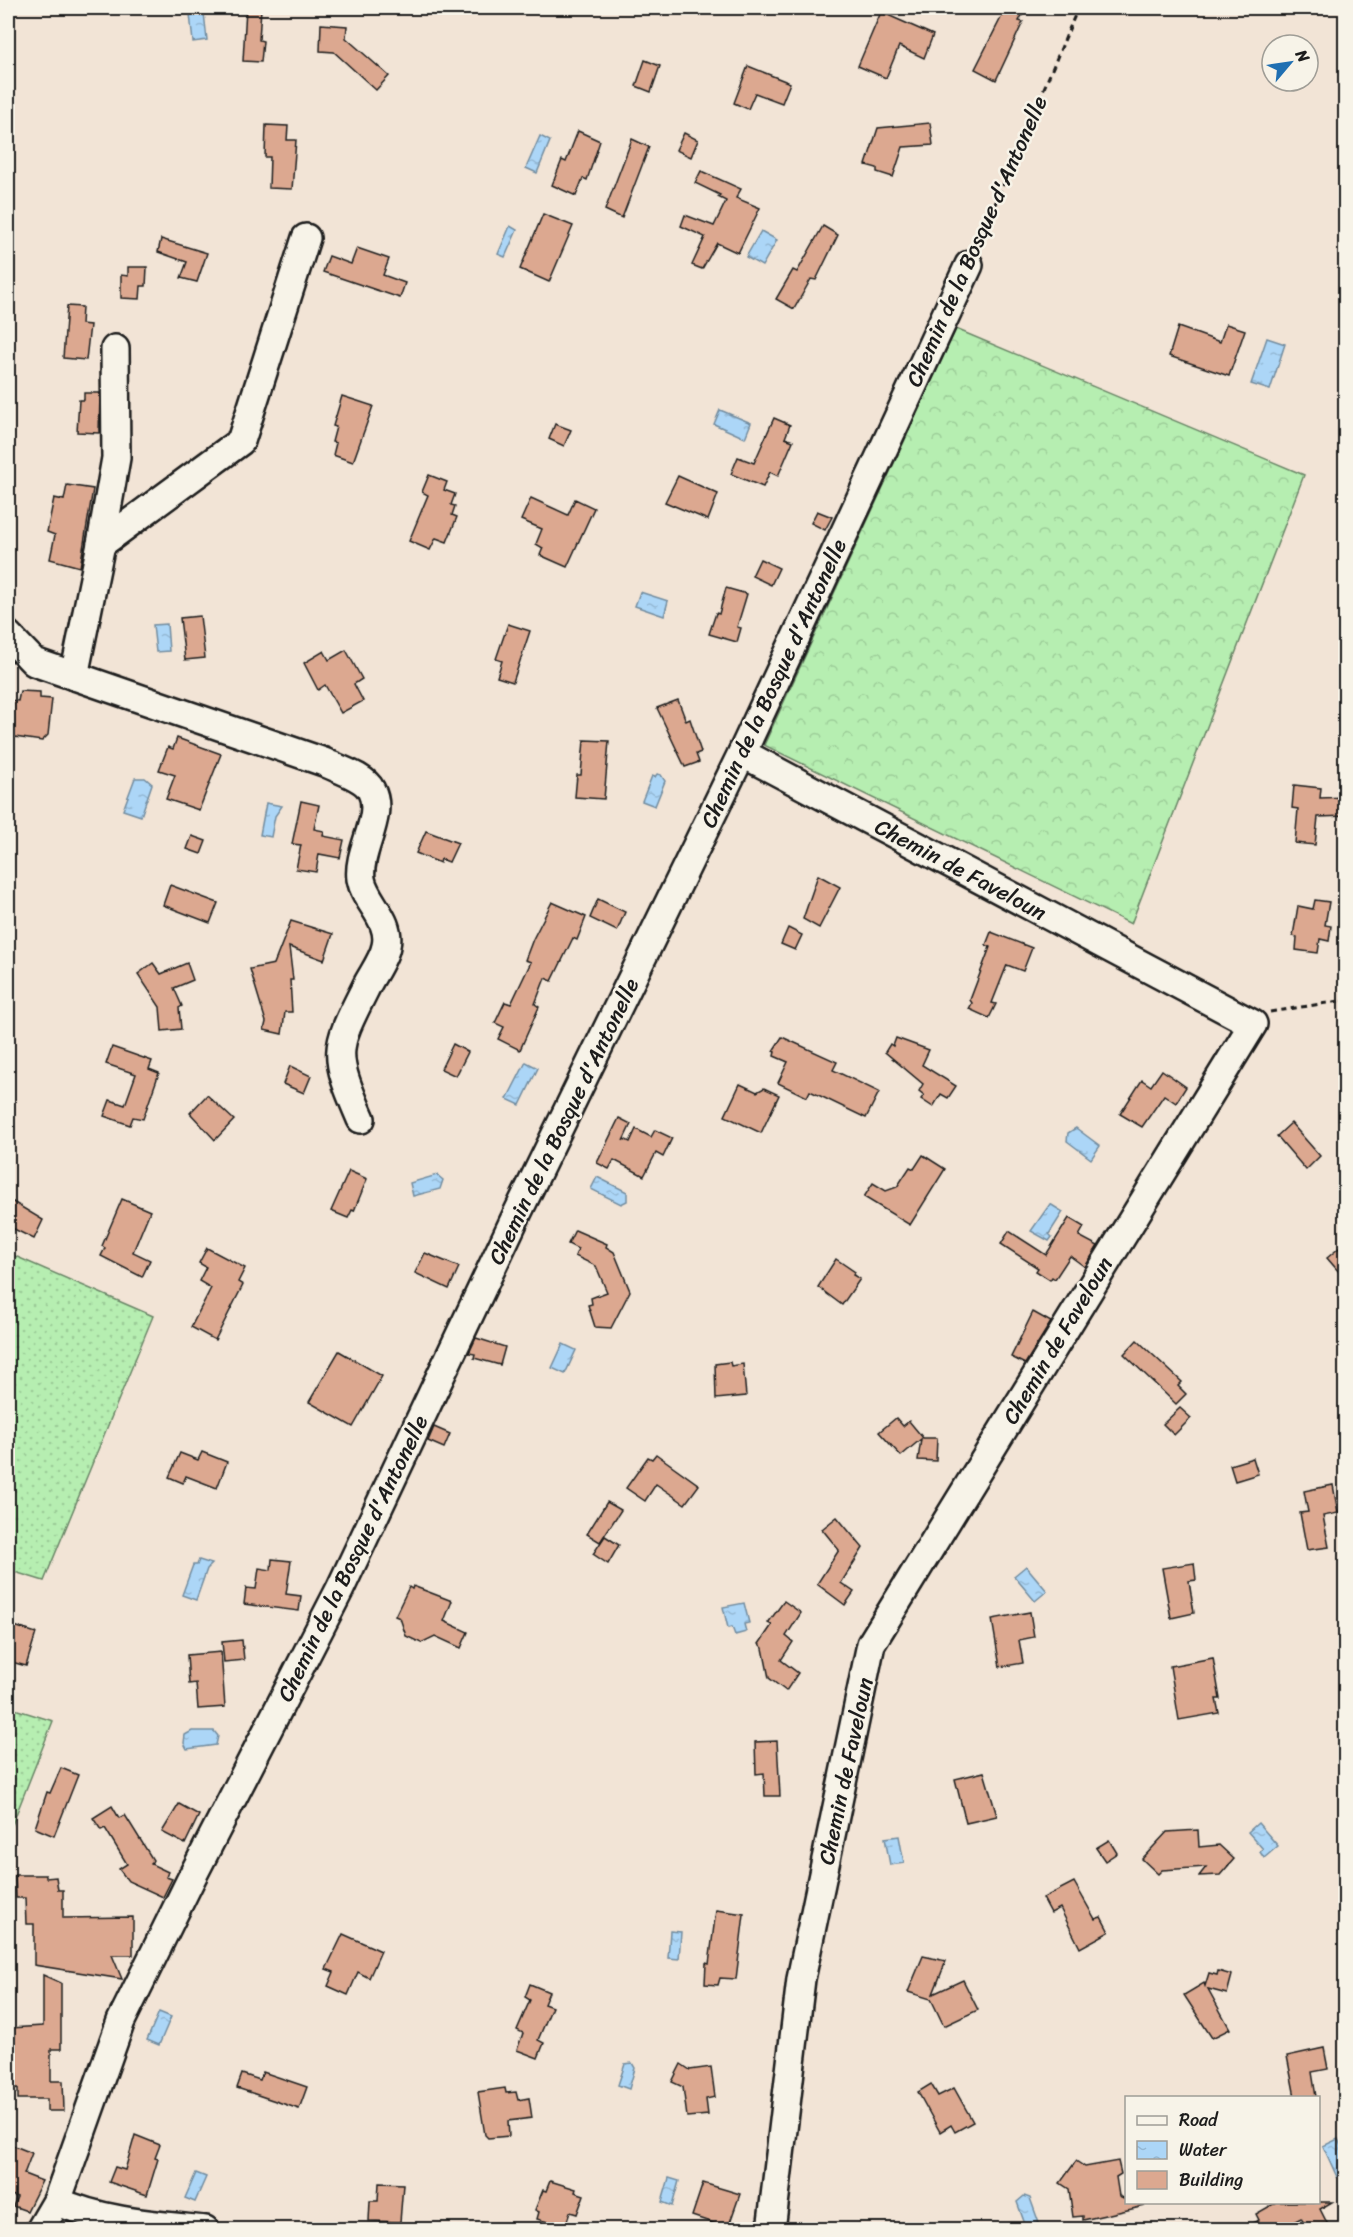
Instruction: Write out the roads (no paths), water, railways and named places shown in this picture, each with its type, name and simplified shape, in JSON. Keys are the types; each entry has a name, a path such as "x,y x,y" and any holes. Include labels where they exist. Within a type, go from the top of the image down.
{"street":[{"path":"101,544 241,441 306,238"},
{"name":"Chemin de la Bosque d'Antonelle","path":"40,2229 57,2201 121,2021 340,1589 518,1212 742,753 969,265"},
{"path":"74,676 117,458 115,349"},
{"path":"8,635 34,662 324,762 354,776 370,788 375,807 363,853 361,880 384,922 387,945 342,1035 339,1058 342,1076 361,1119"},
{"name":"Chemin de Faveloun","path":"742,753 1252,1024 871,1644 801,1979 771,2229"},
{"path":"57,2201 77,2210 158,2226 205,2229"}],"water":[{"path":"198,10 204,13 207,40 193,42 190,14"},
{"path":"540,136 550,141 537,173 526,168"},
{"path":"510,226 517,230 505,257 498,254"},
{"path":"761,231 777,240 762,266 746,257"},
{"path":"1267,338 1285,344 1270,390 1251,384"},
{"path":"720,410 751,423 745,438 714,424"},
{"path":"640,592 668,601 664,616 635,606"},
{"path":"167,624 169,651 156,652 153,625"},
{"path":"657,774 661,775 665,781 655,806 642,801 652,776 655,777"},
{"path":"135,778 145,778 152,784 141,816 123,810"},
{"path":"266,803 282,806 275,816 271,837 260,835"},
{"path":"526,1062 538,1068 520,1105 507,1099"},
{"path":"1076,1128 1100,1146 1091,1159 1067,1141 1068,1133"},
{"path":"437,1175 443,1180 440,1189 413,1196 410,1183"},
{"path":"597,1177 627,1192 627,1201 621,1204 591,1189"},
{"path":"1050,1204 1063,1212 1049,1234 1052,1237 1049,1241 1031,1231"},
{"path":"563,1344 576,1350 565,1374 552,1368"},
{"path":"199,1560 212,1564 207,1569 196,1600 182,1595 193,1565 197,1565"},
{"path":"1026,1566 1047,1591 1035,1601 1014,1576"},
{"path":"744,1603 749,1623 744,1624 746,1632 735,1635 732,1627 728,1628 723,1607"},
{"path":"192,1731 214,1731 218,1736 216,1745 187,1749 184,1743 185,1735"},
{"path":"1258,1823 1278,1846 1264,1858 1260,1852 1263,1849 1248,1832"},
{"path":"899,1836 904,1863 890,1865 885,1838"},
{"path":"670,1931 681,1932 679,1959 668,1958"},
{"path":"159,2012 171,2017 159,2045 147,2040"},
{"path":"632,2063 635,2068 629,2089 618,2085 625,2064"},
{"path":"1338,2139 1345,2155 1346,2173 1337,2177 1323,2146"},
{"path":"196,2173 206,2177 195,2202 185,2198"},
{"path":"669,2178 679,2181 672,2206 662,2202"},
{"path":"1024,2196 1030,2198 1039,2223 1026,2227 1017,2202"}]}
